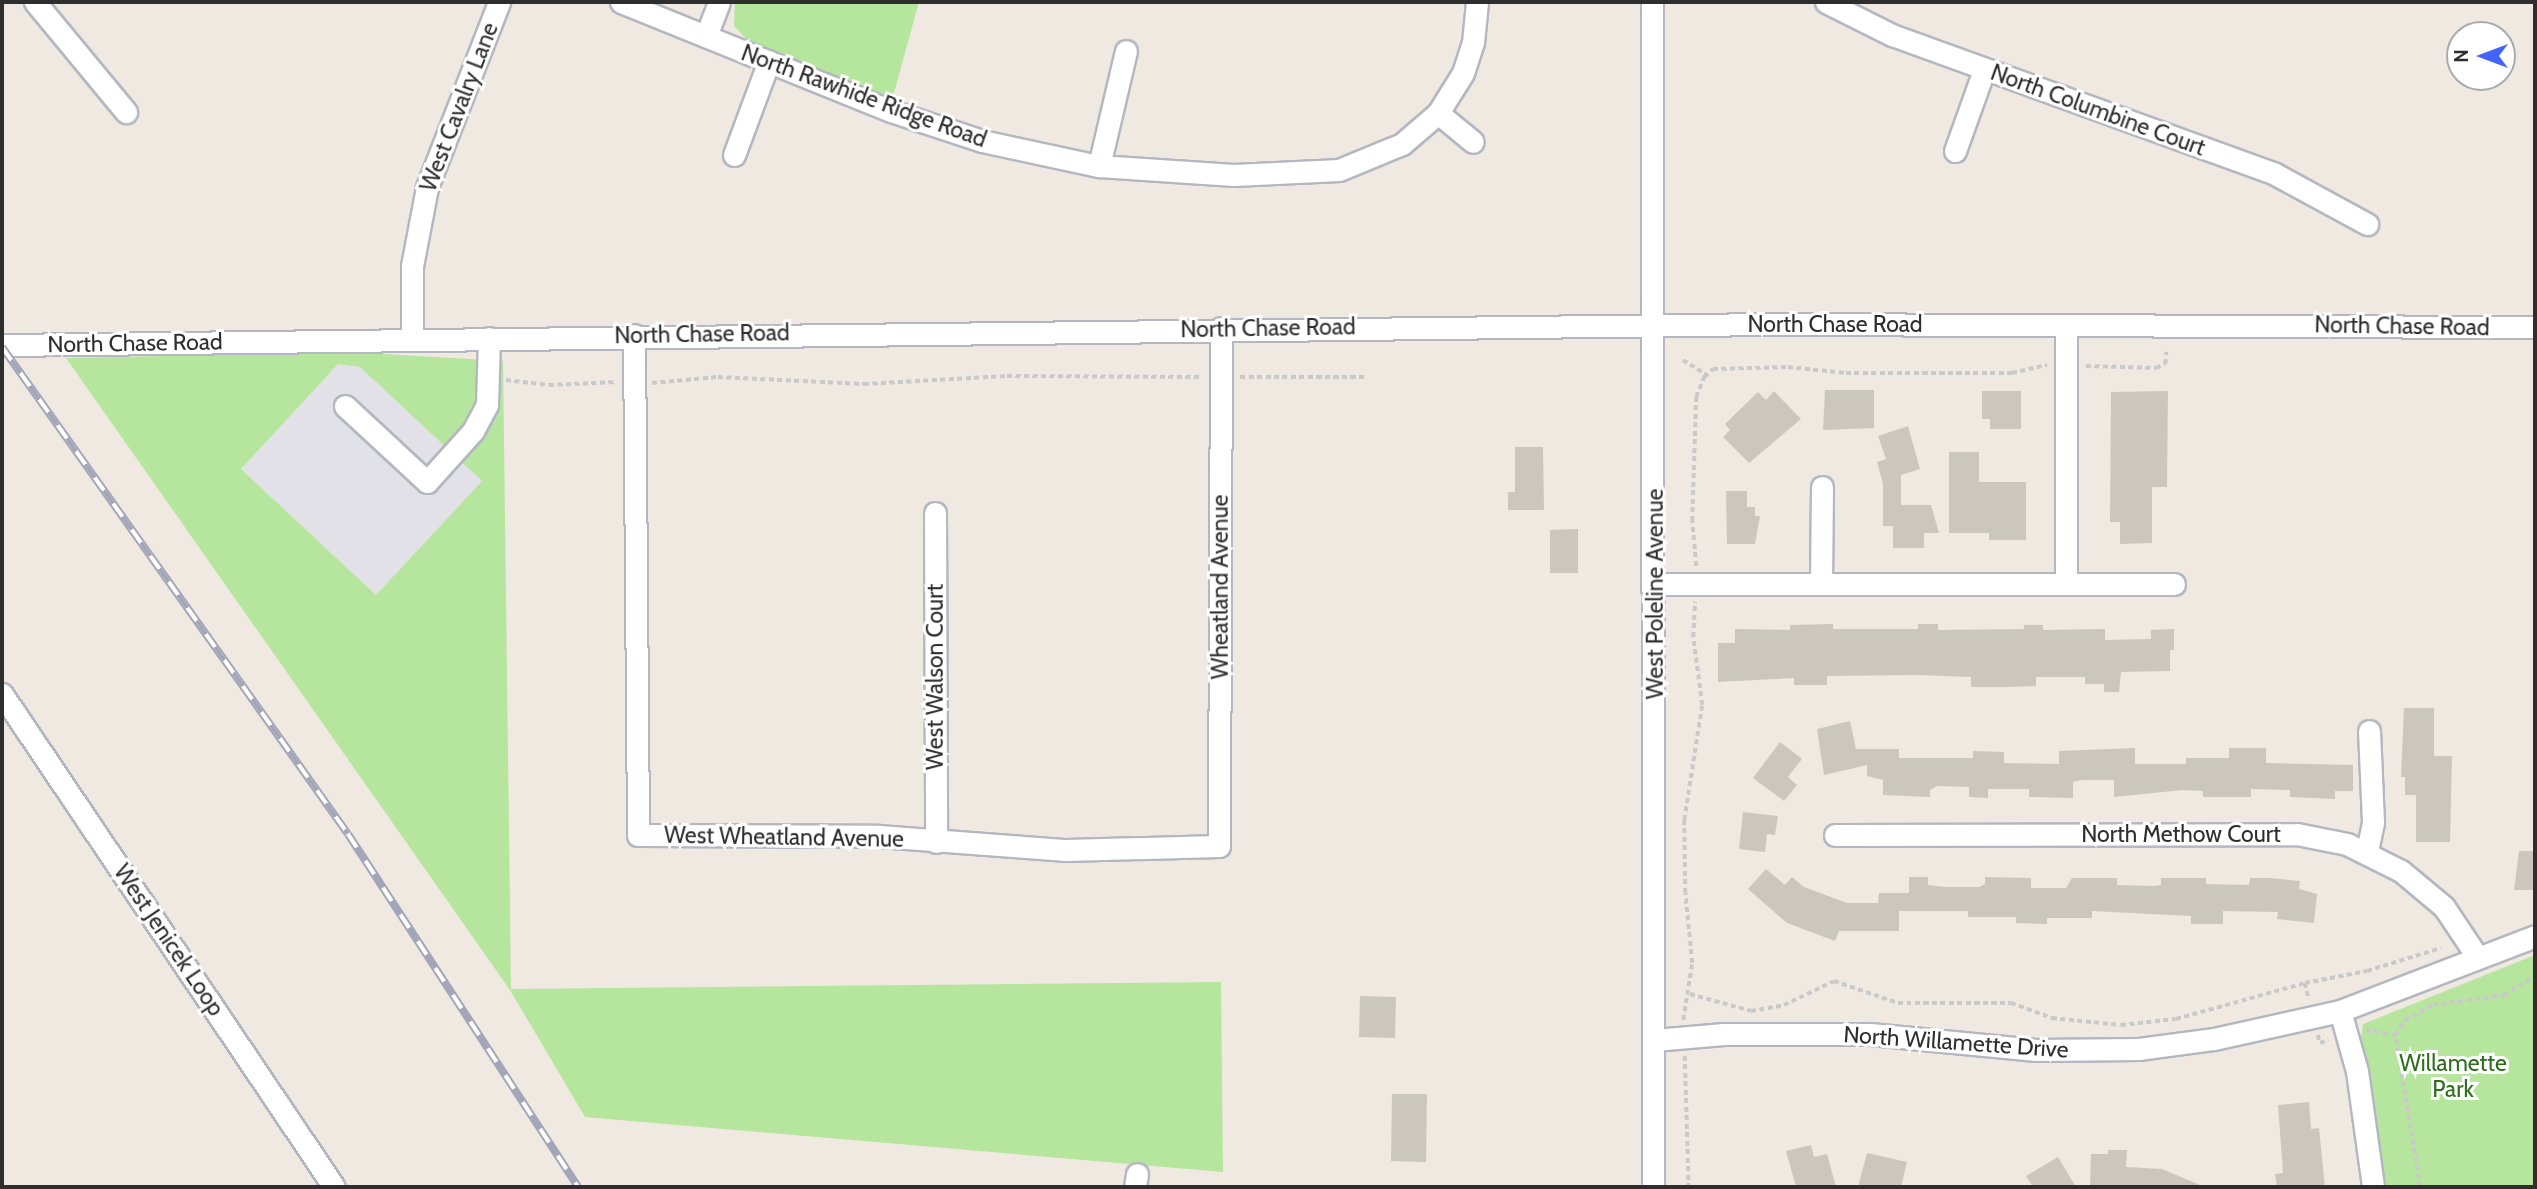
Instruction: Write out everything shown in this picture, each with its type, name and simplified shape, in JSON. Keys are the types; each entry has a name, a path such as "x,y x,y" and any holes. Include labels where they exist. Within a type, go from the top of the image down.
{"street":[{"path":"35,2 126,112"},
{"name":"West Cavalry Lane","path":"412,338 412,266 427,187 499,2"},
{"name":"North Rawhide Ridge Road","path":"621,2 925,123 1035,155 1099,166 1234,175 1339,170 1402,144 1438,113 1463,73 1473,43 1478,2"},
{"path":"706,36 719,2"},
{"name":"West Poleline Avenue","path":"1652,2 1656,584 1653,1187"},
{"name":"North Columbine Court","path":"1826,2 1892,35 2275,174 2368,224"},
{"path":"1099,166 1126,51"},
{"path":"734,155 769,61"},
{"path":"1955,152 1984,69"},
{"path":"1438,113 1473,142"},
{"path":"2066,325 2066,583"},
{"name":"North Chase Road","path":"2,345 1221,328 2066,325 2535,327"},
{"name":"Wheatland Avenue","path":"1219,846 1221,328"},
{"name":"West Wheatland Avenue","path":"634,335 638,835 824,835 1066,850 1219,846"},
{"path":"345,407 427,482 480,419 490,379 489,338"},
{"path":"1821,583 1822,487"},
{"name":"West Walson Court","path":"935,513 936,842"},
{"path":"1656,584 2174,584"},
{"name":"West Jenicek Loop","path":"2,694 334,1187"},
{"path":"2368,851 2373,822 2369,731"},
{"name":"North Methow Court","path":"1835,835 2297,834 2368,851 2401,871 2444,906 2478,958"},
{"name":"North Willamette Drive","path":"1654,1040 1870,1034 2036,1051 2139,1049 2214,1039 2340,1011 2535,936"},
{"path":"2340,1011 2357,1071 2373,1187"}],"path":[{"path":"1689,1187 1682,1012 1690,995 1684,820 1702,705 1693,637 1696,584 1692,521 1696,397 1707,375 1713,369 1737,366 1846,373 2012,373 2036,365 2156,369 2165,364 2166,352"},
{"path":"1683,360 1707,375"},
{"path":"490,379 549,385 718,377 864,384 1007,376 1366,377"},
{"path":"1690,995 1751,1011 1784,1005 1834,981 1898,1003 2011,1003 2052,1018 2121,1024 2176,1019 2305,983 2367,971 2441,947"},
{"path":"2420,1187 2395,1035 2405,1020 2433,1005 2504,995 2535,976"}],"shaded area":[{"path":"338,364 360,367 482,481 376,595 241,469"}],"green space":[{"path":"735,2 919,2 892,100 748,41 734,26"},
{"path":"350,352 503,361 511,989 1221,982 1223,1172 585,1117 510,990 66,358","holes":["338,364 360,367 482,481 376,595 241,469"]},
{"name":"Willamette Park","path":"2535,955 2535,1187 2385,1187 2361,1039 2363,1024"}],"building":[{"path":"1825,390 1874,390 1874,428 1823,430"},
{"path":"1774,391 1801,419 1749,463 1723,437 1730,430 1725,424 1758,392 1766,400"},
{"path":"1982,391 2021,391 2021,429 1990,429 1990,419 1982,419"},
{"path":"2168,391 2167,487 2152,487 2152,543 2120,544 2120,522 2110,522 2111,392"},
{"path":"1908,426 1920,469 1901,475 1901,505 1931,505 1939,533 1924,533 1924,548 1893,548 1893,526 1883,526 1883,484 1877,462 1886,459 1878,436"},
{"path":"1515,447 1543,447 1544,510 1508,510 1508,492 1515,492"},
{"path":"1949,452 1979,452 1979,482 2026,482 2026,540 1989,540 1989,533 1949,533"},
{"path":"1726,491 1747,491 1747,507 1755,507 1755,516 1760,516 1755,544 1727,544"},
{"path":"1578,529 1578,573 1550,573 1550,530"},
{"path":"1833,624 1833,629 1918,629 1918,624 1938,624 1938,630 2024,629 2024,625 2043,625 2043,630 2105,629 2105,640 2151,639 2151,630 2174,629 2174,650 2170,650 2170,671 2121,672 2119,692 2104,692 2104,684 2085,684 2085,677 2036,677 2036,686 2007,687 1971,687 1971,677 1918,675 1827,676 1827,685 1794,685 1794,678 1718,682 1718,643 1735,643 1735,629 1790,630 1790,625"},
{"path":"2404,708 2434,708 2434,756 2452,756 2450,842 2416,842 2416,795 2405,795 2405,777 2401,777"},
{"path":"1850,721 1856,749 1899,749 1899,758 1973,758 1973,751 2004,752 2004,763 2059,764 2059,751 2135,748 2135,764 2186,764 2186,758 2229,758 2229,748 2266,748 2266,763 2353,765 2353,791 2335,791 2335,799 2290,797 2290,790 2251,789 2251,797 2203,797 2203,791 2183,790 2114,797 2114,780 2081,780 2073,782 2073,798 2029,797 2029,789 1988,789 1988,798 1969,797 1969,787 1937,786 1930,790 1930,797 1883,795 1883,780 1867,776 1867,765 1824,775 1817,729"},
{"path":"1780,742 1802,759 1788,777 1797,785 1784,801 1753,778"},
{"path":"1743,812 1778,816 1775,835 1767,834 1765,852 1739,849"},
{"path":"2519,851 2535,851 2535,890 2514,890"},
{"path":"1766,869 1785,885 1792,877 1804,887 1847,903 1878,903 1879,893 1909,893 1909,877 1928,877 1928,885 1946,887 1979,887 1985,884 1985,877 2031,878 2031,888 2066,888 2072,878 2117,878 2117,885 2154,886 2161,885 2161,878 2206,878 2206,884 2249,885 2250,878 2269,878 2300,881 2299,889 2317,894 2314,923 2277,919 2278,912 2223,911 2223,924 2191,924 2191,916 2092,911 2092,918 2047,918 2047,924 2016,923 2016,917 1968,917 1968,911 1899,911 1899,931 1839,931 1835,941 1787,923 1748,889"},
{"path":"1360,996 1396,997 1395,1038 1359,1037"},
{"path":"1392,1094 1427,1094 1426,1162 1391,1161"},
{"path":"2309,1102 2311,1129 2319,1128 2325,1187 2277,1187 2275,1174 2283,1173 2278,1105"},
{"path":"1811,1145 1814,1157 1827,1154 1836,1187 1796,1187 1786,1151"},
{"path":"2108,1150 2127,1150 2126,1167 2162,1169 2205,1187 2090,1187 2091,1154 2108,1154"},
{"path":"1867,1153 1907,1162 1901,1187 1858,1187"},
{"path":"2058,1157 2076,1187 2033,1187 2026,1176"}],"railway":[{"path":"2,347 348,834 578,1187"}]}
